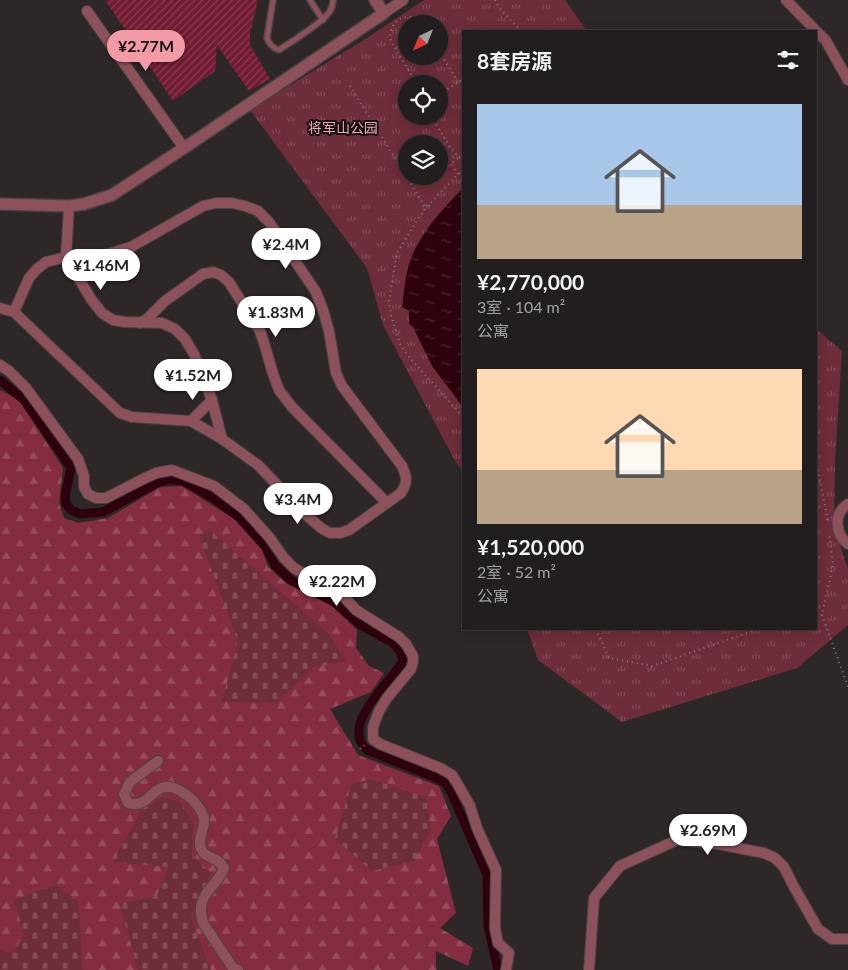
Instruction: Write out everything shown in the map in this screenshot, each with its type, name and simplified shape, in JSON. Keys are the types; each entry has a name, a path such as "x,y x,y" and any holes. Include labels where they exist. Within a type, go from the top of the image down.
{"street":[{"path":"375,0 384,13"},
{"path":"0,204 69,206 84,204 112,195 403,0"},
{"path":"786,0 815,30"},
{"path":"87,11 184,148"},
{"path":"817,32 826,41 848,80"},
{"path":"0,308 14,312 120,413 132,417 191,421 222,439 258,465 305,514 330,533 340,533 349,530 401,493 405,486 406,476 402,466 342,386 336,373 329,331 316,292 269,222 258,212 245,206 232,203 203,206 131,247 89,258 66,257 46,262 36,269 29,278 14,312"},
{"path":"69,206 66,257 91,299 102,313 113,320 140,323 162,322 175,329 186,339 212,400 222,439"},
{"path":"140,323 147,319 165,301 203,274 213,272 221,275 229,282 260,331 272,374 279,390 292,407 387,502"},
{"path":"0,365 26,388 78,459 84,476 84,487 88,494 96,498 106,498 148,476 172,470 214,486 244,509 294,568 344,597 356,610 399,637 406,644 413,656 411,668 379,711 373,728 373,738 380,744 452,775 457,783 470,806 477,828 496,870 495,928 498,943 509,953 506,970"},
{"path":"191,421 212,400"},
{"path":"848,504 842,508 837,518 838,531 848,544"},
{"path":"158,761 130,782 124,794 128,803 134,805 167,786 177,789 191,798 202,813 204,820 200,842 202,850 206,855 221,862 224,868 202,900 201,916 203,923 232,968 238,970"},
{"path":"590,970 594,898 620,866 677,840 718,844 764,853 775,858 784,866 818,929 832,938 848,939"}],"lane":[{"path":"273,0 267,38 269,44 279,50 323,20 330,12 333,0"},
{"path":"310,0 323,20"}],"path":[{"path":"495,0 500,9 520,30"},
{"path":"398,19 392,26 390,38 412,75"},
{"path":"393,44 398,48"},
{"path":"448,65 458,82"},
{"path":"448,88 462,80"},
{"path":"350,86 426,208"},
{"path":"436,125 462,161"},
{"path":"458,174 451,163 460,158"},
{"path":"462,172 426,208 397,253 389,301 391,316 400,344 409,357 462,416"},
{"path":"817,466 828,526"},
{"path":"830,535 833,565 822,615 848,687"},
{"path":"817,616 822,615"},
{"path":"596,630 608,658 652,666 757,630"},
{"path":"360,749 368,743"}],"green space":[{"name":"将军山公园","path":"424,0 565,0 586,30 462,30 462,471 383,325 367,268 250,110 398,17 398,65 448,65 448,15 402,15"},
{"path":"817,330 842,351 835,461 834,525 848,568 848,625 797,668 622,722 538,660 527,630 817,630"},
{"path":"0,390 19,400 63,468 59,503 64,518 78,523 108,518 160,487 182,486 234,519 262,550 268,567 287,584 332,606 357,630 356,648 369,666 384,673 371,692 330,709 358,755 439,786 451,816 437,839 456,913 440,928 473,948 468,966 436,951 436,969 438,970 0,970"},
{"path":"210,530 329,634 346,661 314,667 276,703 222,702 238,641 199,536"},
{"path":"370,779 426,797 431,831 414,861 372,871 335,839 351,785"},
{"path":"162,797 180,802 193,822 192,855 211,873 191,917 211,970 138,970 120,904 157,896 168,867 112,862 141,812"},
{"path":"56,885 78,901 83,970 0,970 0,949 13,954 24,934 14,900"}],"water":[{"path":"462,189 462,406 432,366 413,327 409,324 409,311 402,307 409,264 419,242 439,213"}],"building":[{"path":"105,0 258,0 250,34 250,45 270,79 249,91 217,45 215,71 173,101"},
{"path":"448,158 454,169 449,172 448,170"}],"waterway":[{"path":"0,380 24,400 71,468 65,496 66,504 71,510 80,514 103,512 157,483 170,479 183,481 213,498 239,517 266,547 275,565 291,580 333,601 361,625 393,643 400,652 403,661 365,712 360,724 359,734 362,744 367,750 439,779 445,783 451,792 487,875 488,926 498,970"}]}
